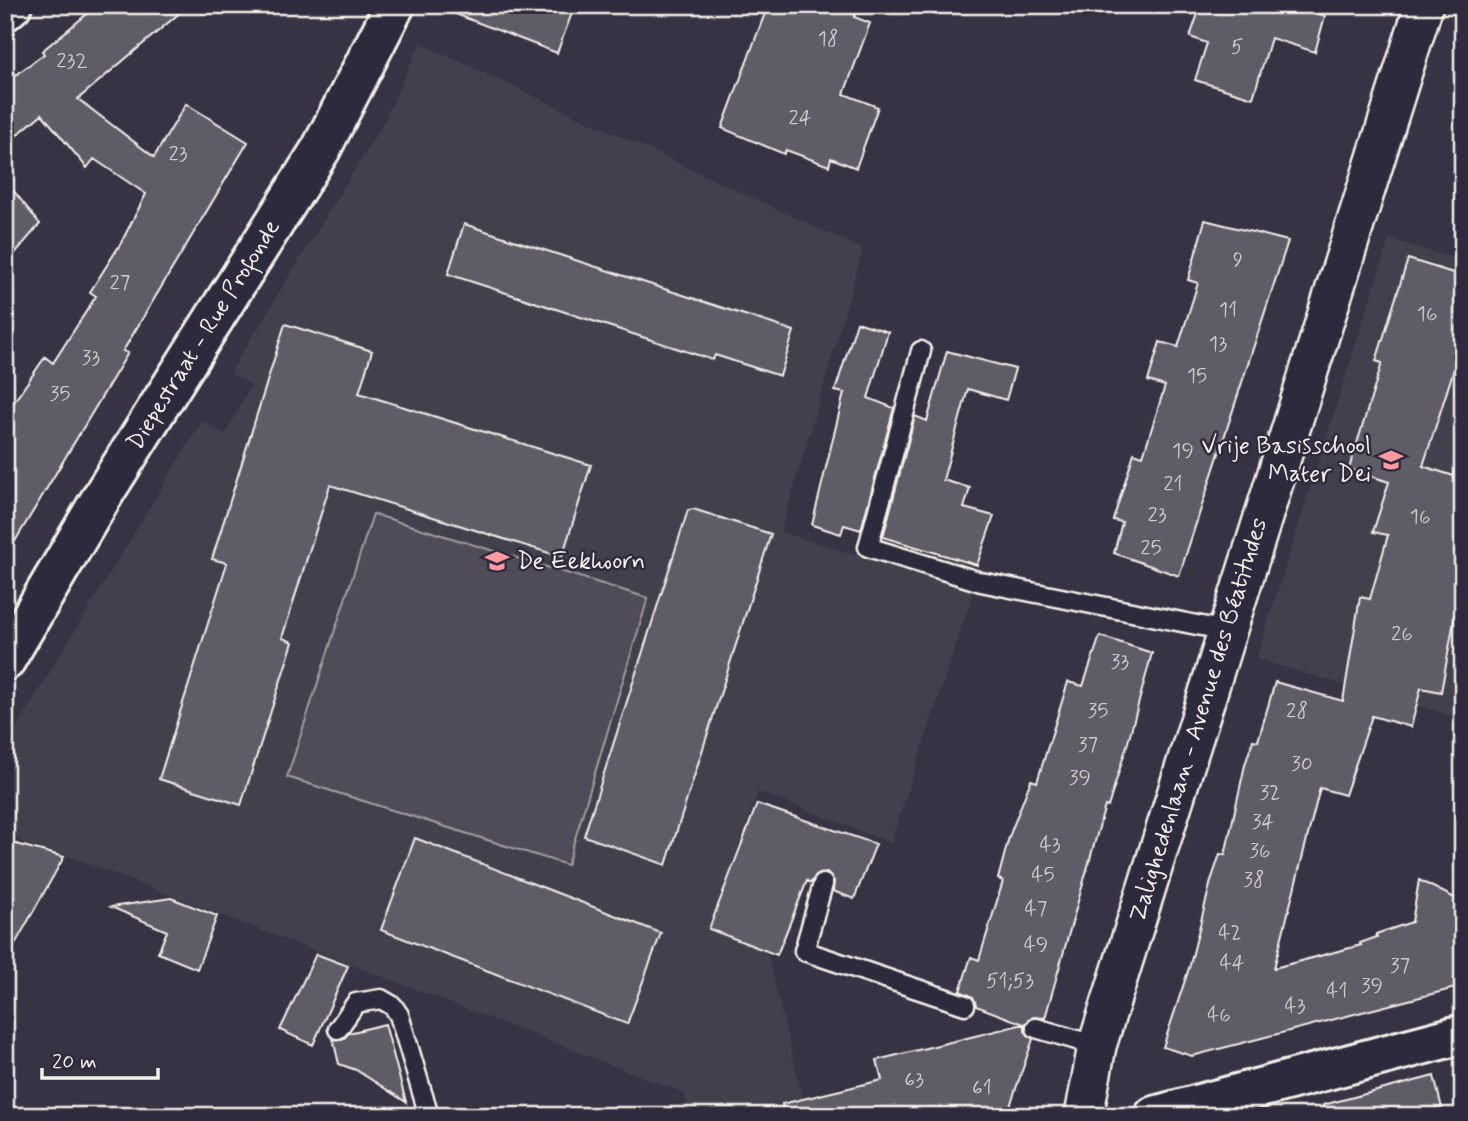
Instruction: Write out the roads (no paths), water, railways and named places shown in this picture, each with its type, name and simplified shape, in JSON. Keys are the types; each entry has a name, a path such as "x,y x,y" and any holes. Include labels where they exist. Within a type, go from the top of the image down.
{"main road":[{"path":"5,11 12,5"},
{"name":"Diepestraat - Rue Profonde","path":"5,661 106,490 321,149 395,5"},
{"path":"1154,1116 1463,1034"}],"street":[{"name":"Zalighedenlaan - Avenue des Béatitudes","path":"1084,1116 1097,1045 1424,5"}],"lane":[{"path":"921,351 868,547 981,582 1227,631"},
{"path":"823,884 804,951 964,1005"},
{"path":"338,1029 356,1003 381,999 393,1006 399,1015 429,1116"},
{"path":"1035,1028 1097,1045"}],"place":[{"name":"Vrije Basisschool Mater Dei","path":"1391,460"},
{"name":"De Eekhoorn","path":"497,561"}]}
